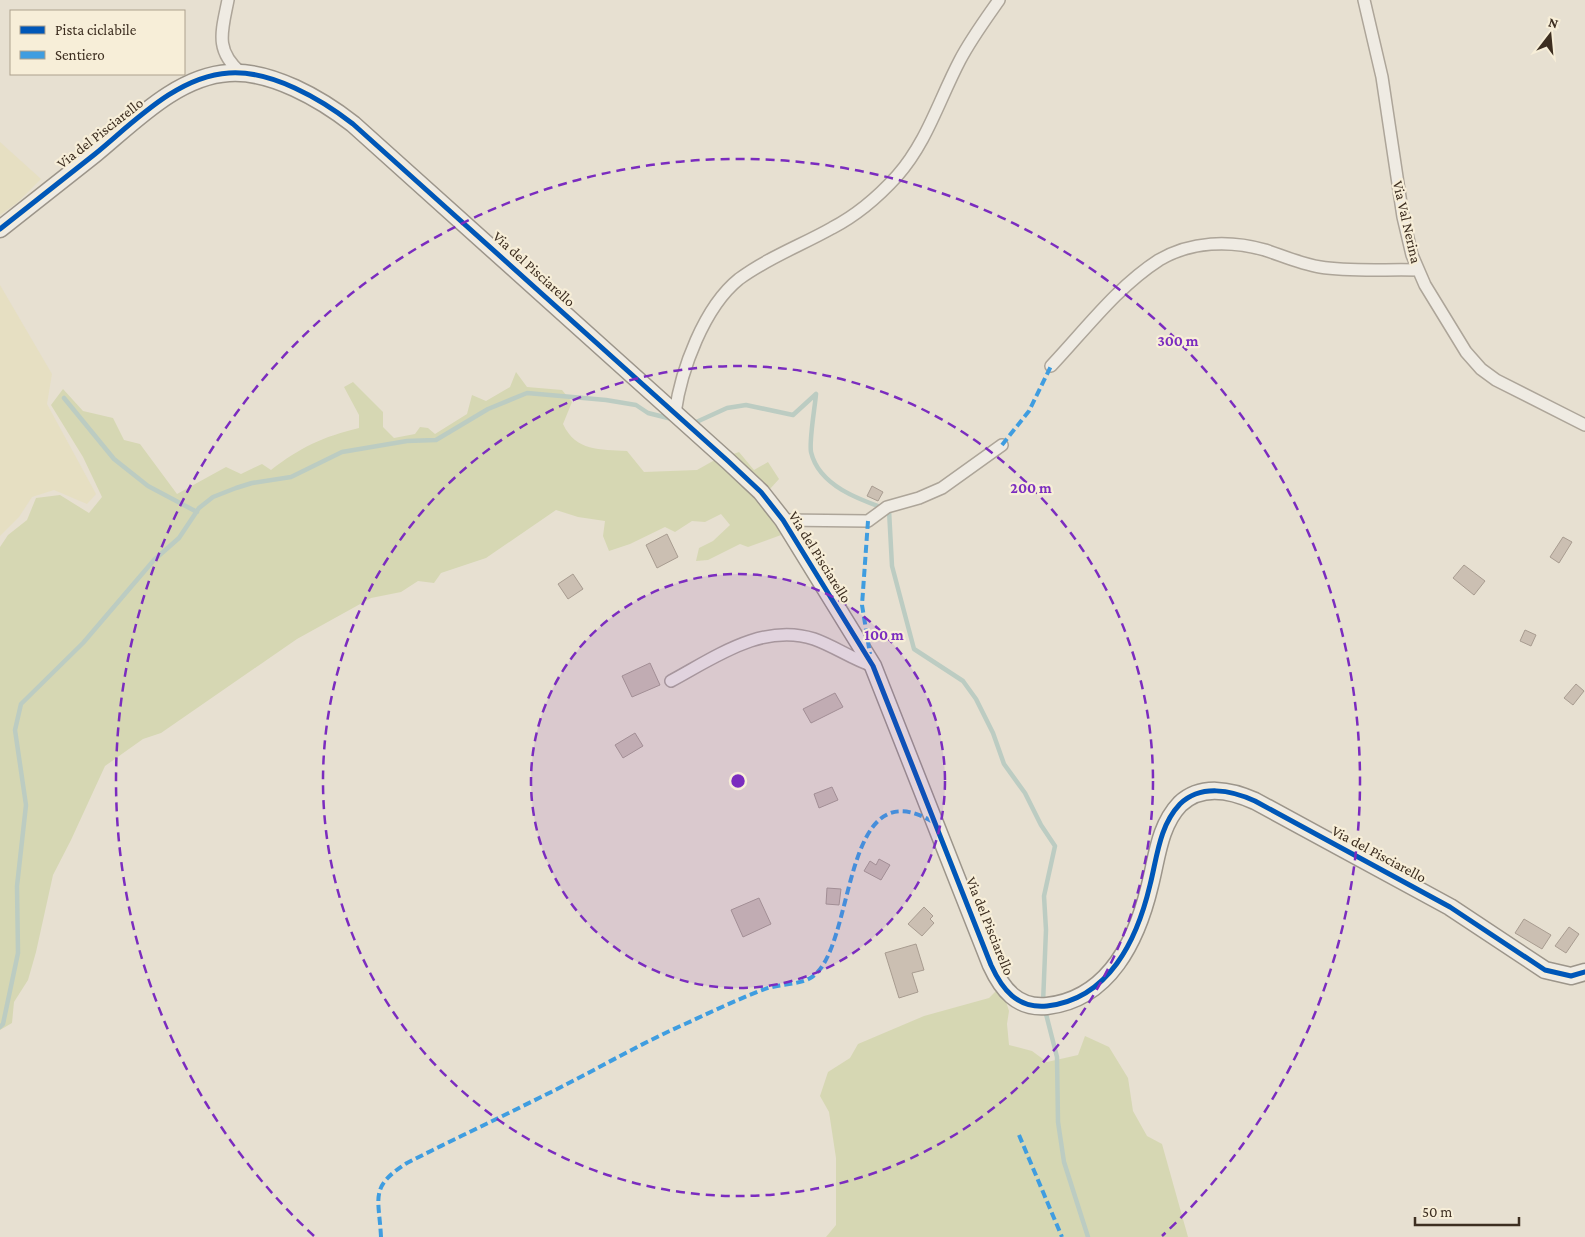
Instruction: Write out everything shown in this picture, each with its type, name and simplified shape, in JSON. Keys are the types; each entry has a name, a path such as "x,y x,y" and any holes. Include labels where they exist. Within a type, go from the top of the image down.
{"street":[{"path":"228,0 222,46 228,61 241,73"},
{"path":"675,414 689,362 708,319 720,298 734,284 752,271 852,216 896,177 920,144 964,53 999,0"},
{"name":"Via Val Nerina","path":"1364,0 1382,76 1403,217 1418,270 1462,345 1477,365 1496,380 1585,425"},
{"name":"Via del Pisciarello","path":"0,229 168,97 207,76 241,73 276,82 302,92 353,124 753,484 783,520 873,666 997,978 1002,988 1014,998 1024,1003 1047,1006 1071,1001 1089,992 1119,961 1131,942 1143,912 1158,848 1168,821 1185,800 1216,790 1232,792 1254,801 1396,877 1459,912 1545,970 1566,975 1585,972"},
{"path":"1051,366 1138,275 1167,256 1192,247 1231,243 1264,250 1321,267 1418,270"},
{"path":"783,520 868,521 887,508 919,498 942,488 1002,446"},
{"path":"671,681 740,645 777,634 816,640 873,666"}],"shaded area":[{"path":"0,142 41,179 17,203 0,215"},
{"path":"0,285 52,374 47,404 96,494 87,504 54,490 32,497 19,517 0,536"}],"green space":[{"path":"516,372 527,387 562,390 572,402 563,424 575,440 598,449 627,451 644,472 697,470 713,461 739,452 754,470 768,462 779,479 770,489 770,516 781,535 748,547 740,544 708,560 696,561 699,548 713,541 730,525 721,514 705,522 692,521 675,532 665,527 630,544 609,551 603,536 605,521 578,517 556,510 486,558 441,573 434,583 418,581 401,592 371,598 297,639 161,733 143,739 105,766 53,875 36,952 28,980 14,1002 12,1023 0,1030 0,547 8,535 27,520 36,498 60,495 89,513 102,497 83,457 51,405 63,389 83,411 113,418 124,440 140,444 177,494 226,467 241,474 262,464 271,470 312,444 359,428 359,415 344,387 353,382 383,412 383,427 394,438 415,434 420,427 428,428 435,434 467,414 472,395 486,401 510,387"},
{"path":"1001,986 1009,1011 1007,1024 1009,1045 1032,1051 1047,1062 1078,1055 1085,1036 1109,1047 1128,1078 1133,1111 1147,1136 1162,1144 1188,1237 826,1237 836,1225 836,1158 829,1112 820,1096 828,1072 850,1058 858,1044 924,1016 989,998"}],"building":[{"path":"872,486 883,492 878,501 867,496"},
{"path":"667,534 678,557 657,568 646,545"},
{"path":"1563,537 1572,542 1559,563 1550,557"},
{"path":"1464,565 1485,581 1474,595 1453,578"},
{"path":"573,574 583,589 568,599 558,584"},
{"path":"1525,630 1536,635 1531,646 1520,641"},
{"path":"650,663 660,685 632,697 622,676"},
{"path":"1576,684 1584,691 1573,705 1564,698"},
{"path":"835,693 843,707 811,723 803,709"},
{"path":"635,733 643,746 623,758 615,745"},
{"path":"832,787 838,800 819,808 814,794"},
{"path":"879,859 890,865 881,880 864,871 870,861 876,865"},
{"path":"827,888 841,889 839,905 826,904"},
{"path":"759,898 771,924 743,937 731,910"},
{"path":"924,907 933,916 930,919 934,923 922,936 908,924"},
{"path":"1524,919 1551,935 1542,949 1515,933"},
{"path":"1569,927 1579,934 1566,953 1555,946"},
{"path":"916,944 924,970 912,973 918,992 899,998 885,953"}],"waterway":[{"path":"0,1027 3,1024 18,953 17,886 26,805 15,730 21,704 83,643 154,560 179,538 199,508 213,497 252,483 291,477 342,452 407,441 436,440 488,409 527,393 606,400 636,405 648,413 672,419"},
{"path":"816,394 811,432 811,452 815,464 822,474 842,490 866,502 889,510 892,566 914,649 963,681 976,699 993,733 1004,764 1025,793 1041,825 1055,846 1044,896 1046,930 1043,1003"},
{"path":"692,424 727,408 746,405 793,415 816,394"},
{"path":"64,398 114,459 148,486 197,512"},
{"path":"1045,1010 1057,1057 1058,1122 1064,1162 1088,1237"}],"marked path":[{"path":"1002,445 1029,411 1051,366"},
{"path":"868,521 862,605 870,654"},
{"path":"381,1237 379,1194 387,1179 407,1163 655,1038 715,1010 765,989 802,982 812,977 826,959 837,932 854,867 866,838 881,818 903,811 933,822"},
{"path":"1019,1135 1062,1237"}],"cycle path":[{"path":"0,229 157,103 191,83 210,76 245,73 278,81 311,96 353,124 728,461 761,492 783,520 873,666 991,965 1000,982 1019,1001 1036,1006 1047,1006 1069,1001 1087,992 1117,964 1137,926 1167,822 1180,804 1188,798 1207,791 1236,794 1255,801 1450,907 1545,970 1571,976 1585,972"}]}
